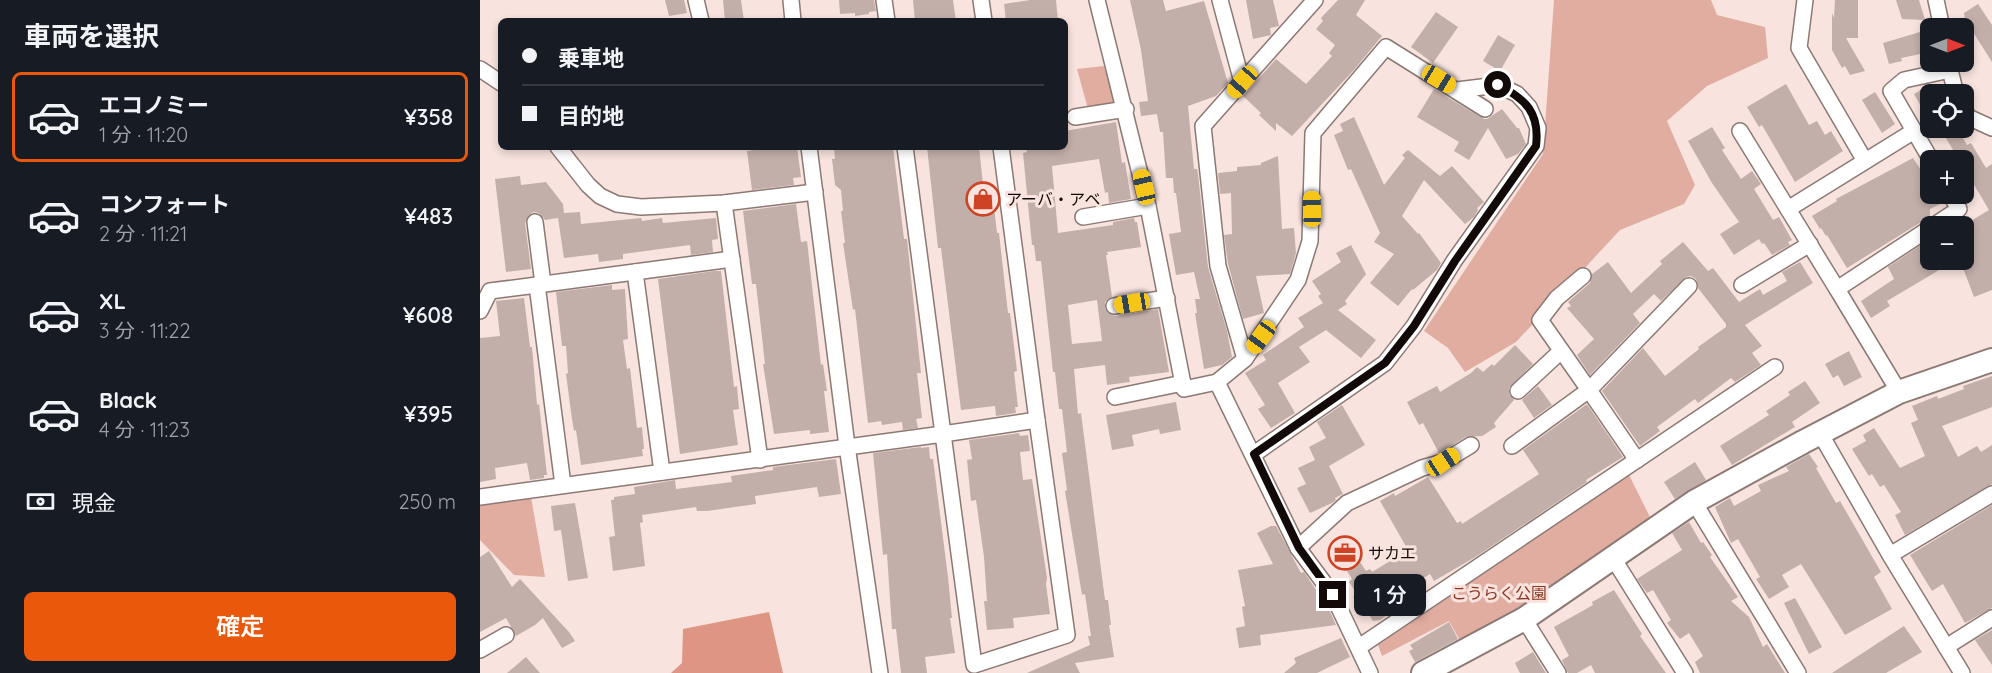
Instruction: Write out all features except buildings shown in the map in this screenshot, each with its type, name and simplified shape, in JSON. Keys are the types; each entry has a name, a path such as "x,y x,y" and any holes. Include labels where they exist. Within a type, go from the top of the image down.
{"street":[{"path":"696,0 699,18"},
{"path":"791,0 793,18"},
{"path":"884,0 887,18"},
{"path":"981,0 984,18"},
{"path":"1097,0 1148,206 1184,388 1217,382 1245,358 1298,280 1310,241 1313,133 1386,47 1485,109"},
{"path":"1221,0 1242,82"},
{"path":"1245,358 1218,266 1203,126 1315,0"},
{"path":"1805,0 1799,48 1865,161"},
{"path":"1936,0 1940,18"},
{"path":"480,69 498,81"},
{"path":"1925,150 1891,91 1904,80 1930,72"},
{"path":"1254,454 1385,363 1414,326 1455,261 1536,146 1538,128 1529,107 1517,94 1498,85 1457,90"},
{"path":"1075,117 1125,109"},
{"path":"1974,120 1992,128"},
{"path":"1740,131 1899,392"},
{"path":"1788,209 1914,131"},
{"path":"560,150 600,196 617,204 641,207 724,203 815,192"},
{"path":"809,150 847,447 880,673"},
{"path":"904,150 974,665 1067,635 1001,150"},
{"path":"724,203 760,460"},
{"path":"1948,216 1959,209 1956,204"},
{"path":"1083,217 1148,206"},
{"path":"535,222 563,485"},
{"path":"1837,289 1920,235"},
{"path":"1742,285 1810,244"},
{"path":"480,311 490,291 732,259"},
{"path":"635,272 662,472"},
{"path":"1582,276 1557,298 1540,320 1637,460"},
{"path":"1512,446 1589,390 1689,286"},
{"path":"1114,306 1167,298"},
{"path":"1518,391 1561,351"},
{"path":"1423,673 1524,619 1694,502 1899,392 1992,360"},
{"path":"1359,647 1775,367"},
{"path":"1217,382 1299,548 1333,595 1370,673"},
{"path":"1115,397 1183,383"},
{"path":"480,497 1037,420"},
{"path":"1820,433 1890,555 1962,673"},
{"path":"1299,548 1347,503 1422,468 1443,462 1471,445"},
{"path":"1890,555 1992,494"},
{"path":"1694,502 1798,673"},
{"path":"1613,558 1685,673"},
{"path":"1946,647 1992,618"},
{"path":"1524,619 1558,673"},
{"path":"480,651 506,635"}],"green space":[{"path":"1554,0 1711,0 1717,15 1765,27 1768,58 1707,86 1667,121 1695,185 1684,204 1620,230 1516,342 1465,372 1448,348 1424,331 1543,154"},
{"path":"1104,66 1115,104 1088,109 1077,69"},
{"name":"こうらく公園","path":"1629,475 1650,517 1517,611 1462,644 1449,621 1382,656 1378,645"},
{"path":"531,497 545,577 514,575 480,540 480,505"}],"shaded area":[{"path":"769,612 783,673 671,673 682,663 683,629"}],"place":[{"name":"アーバ・アベ","path":"983,199"},
{"name":"サカエ","path":"1345,553"}],"route":[{"path":"1333,595 1299,548 1254,454 1385,363 1414,326 1455,261 1536,146 1538,128 1529,107 1517,94 1498,85"}]}
